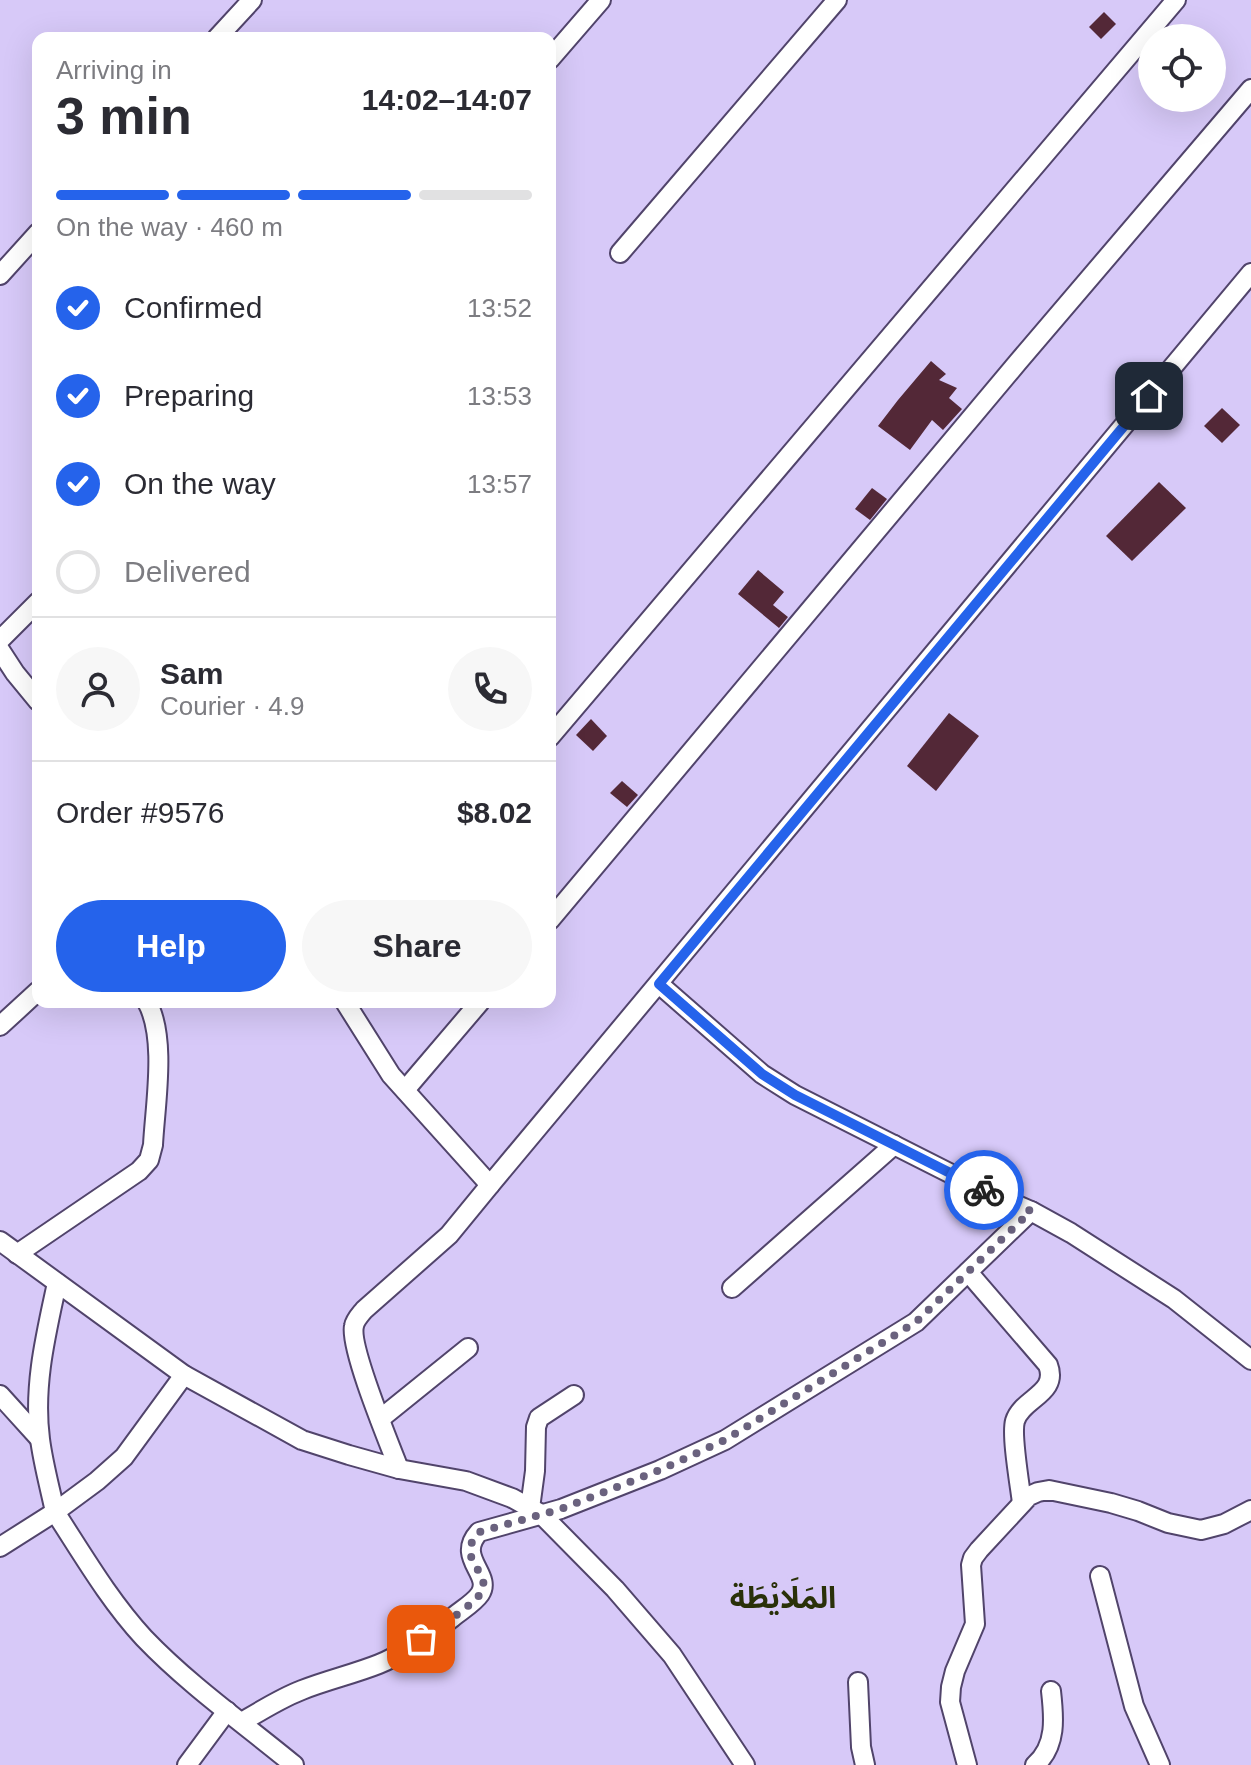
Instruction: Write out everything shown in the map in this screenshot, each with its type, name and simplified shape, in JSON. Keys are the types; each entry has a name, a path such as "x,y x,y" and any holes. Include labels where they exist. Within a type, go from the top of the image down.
{"street":[{"path":"223,32 252,0"},
{"path":"556,52 601,0"},
{"path":"620,253 837,0"},
{"path":"556,730 1176,0"},
{"path":"556,913 1251,89"},
{"path":"0,275 32,240"},
{"path":"399,1469 363,1370 353,1335 354,1323 364,1310 449,1235 1251,273"},
{"path":"0,640 32,608"},
{"path":"0,650 32,694"},
{"path":"659,984 762,1074 795,1095 1082,1239 1174,1299 1251,1360"},
{"path":"0,1026 32,997"},
{"path":"17,1254 139,1171 149,1160 153,1145 159,1051 157,1030 149,1008"},
{"path":"349,1008 391,1075 490,1185"},
{"path":"405,1090 475,1008"},
{"path":"732,1288 894,1145"},
{"path":"187,1765 235,1717 302,1689 380,1664 446,1623 481,1593 483,1585 471,1555 472,1540 479,1532 535,1511 561,1509 725,1440 916,1322 1031,1211"},
{"path":"0,1241 184,1375 302,1440 399,1469 466,1481 512,1498 535,1511 615,1589 672,1655 745,1765"},
{"path":"968,1272 1048,1365 1051,1374 1050,1383 1015,1418 1022,1503"},
{"path":"57,1283 40,1366 39,1438 55,1512 111,1599 145,1638 205,1695 294,1765"},
{"path":"380,1419 468,1348"},
{"path":"0,1547 55,1512 124,1457 184,1375"},
{"path":"0,1395 39,1438"},
{"path":"535,1511 536,1427 539,1418 574,1395"},
{"path":"967,1765 950,1702 955,1671 975,1624 971,1565 979,1550 1029,1496 1049,1490 1111,1503 1168,1523 1201,1530 1224,1524 1251,1510"},
{"path":"1100,1576 1134,1706 1160,1765"},
{"path":"858,1682 861,1747 865,1765"},
{"path":"1035,1765 1049,1748 1054,1723 1051,1691"}],"building":[{"path":"1104,12 1116,24 1101,39 1089,27"},
{"path":"931,361 946,374 939,380 957,388 949,398 962,409 943,430 932,420 910,450 878,426"},
{"path":"1222,408 1240,425 1222,443 1204,426"},
{"path":"1159,482 1186,508 1132,561 1106,536"},
{"path":"872,488 887,499 870,520 855,509"},
{"path":"758,570 784,592 773,605 788,617 779,628 738,594"},
{"path":"949,713 979,736 936,791 907,766"},
{"path":"591,719 607,736 593,751 576,735"},
{"path":"622,781 638,795 627,807 610,793"}],"way so far":[{"path":"421,1639 446,1623 481,1593 483,1585 470,1549 472,1540 479,1532 561,1509 660,1470 725,1440 916,1322 1031,1211 984,1190"}],"district":[{"name":"المَلَايْطَة","path":"783,1597"}],"route":[{"path":"984,1190 795,1095 762,1074 659,984 1149,396"}]}
